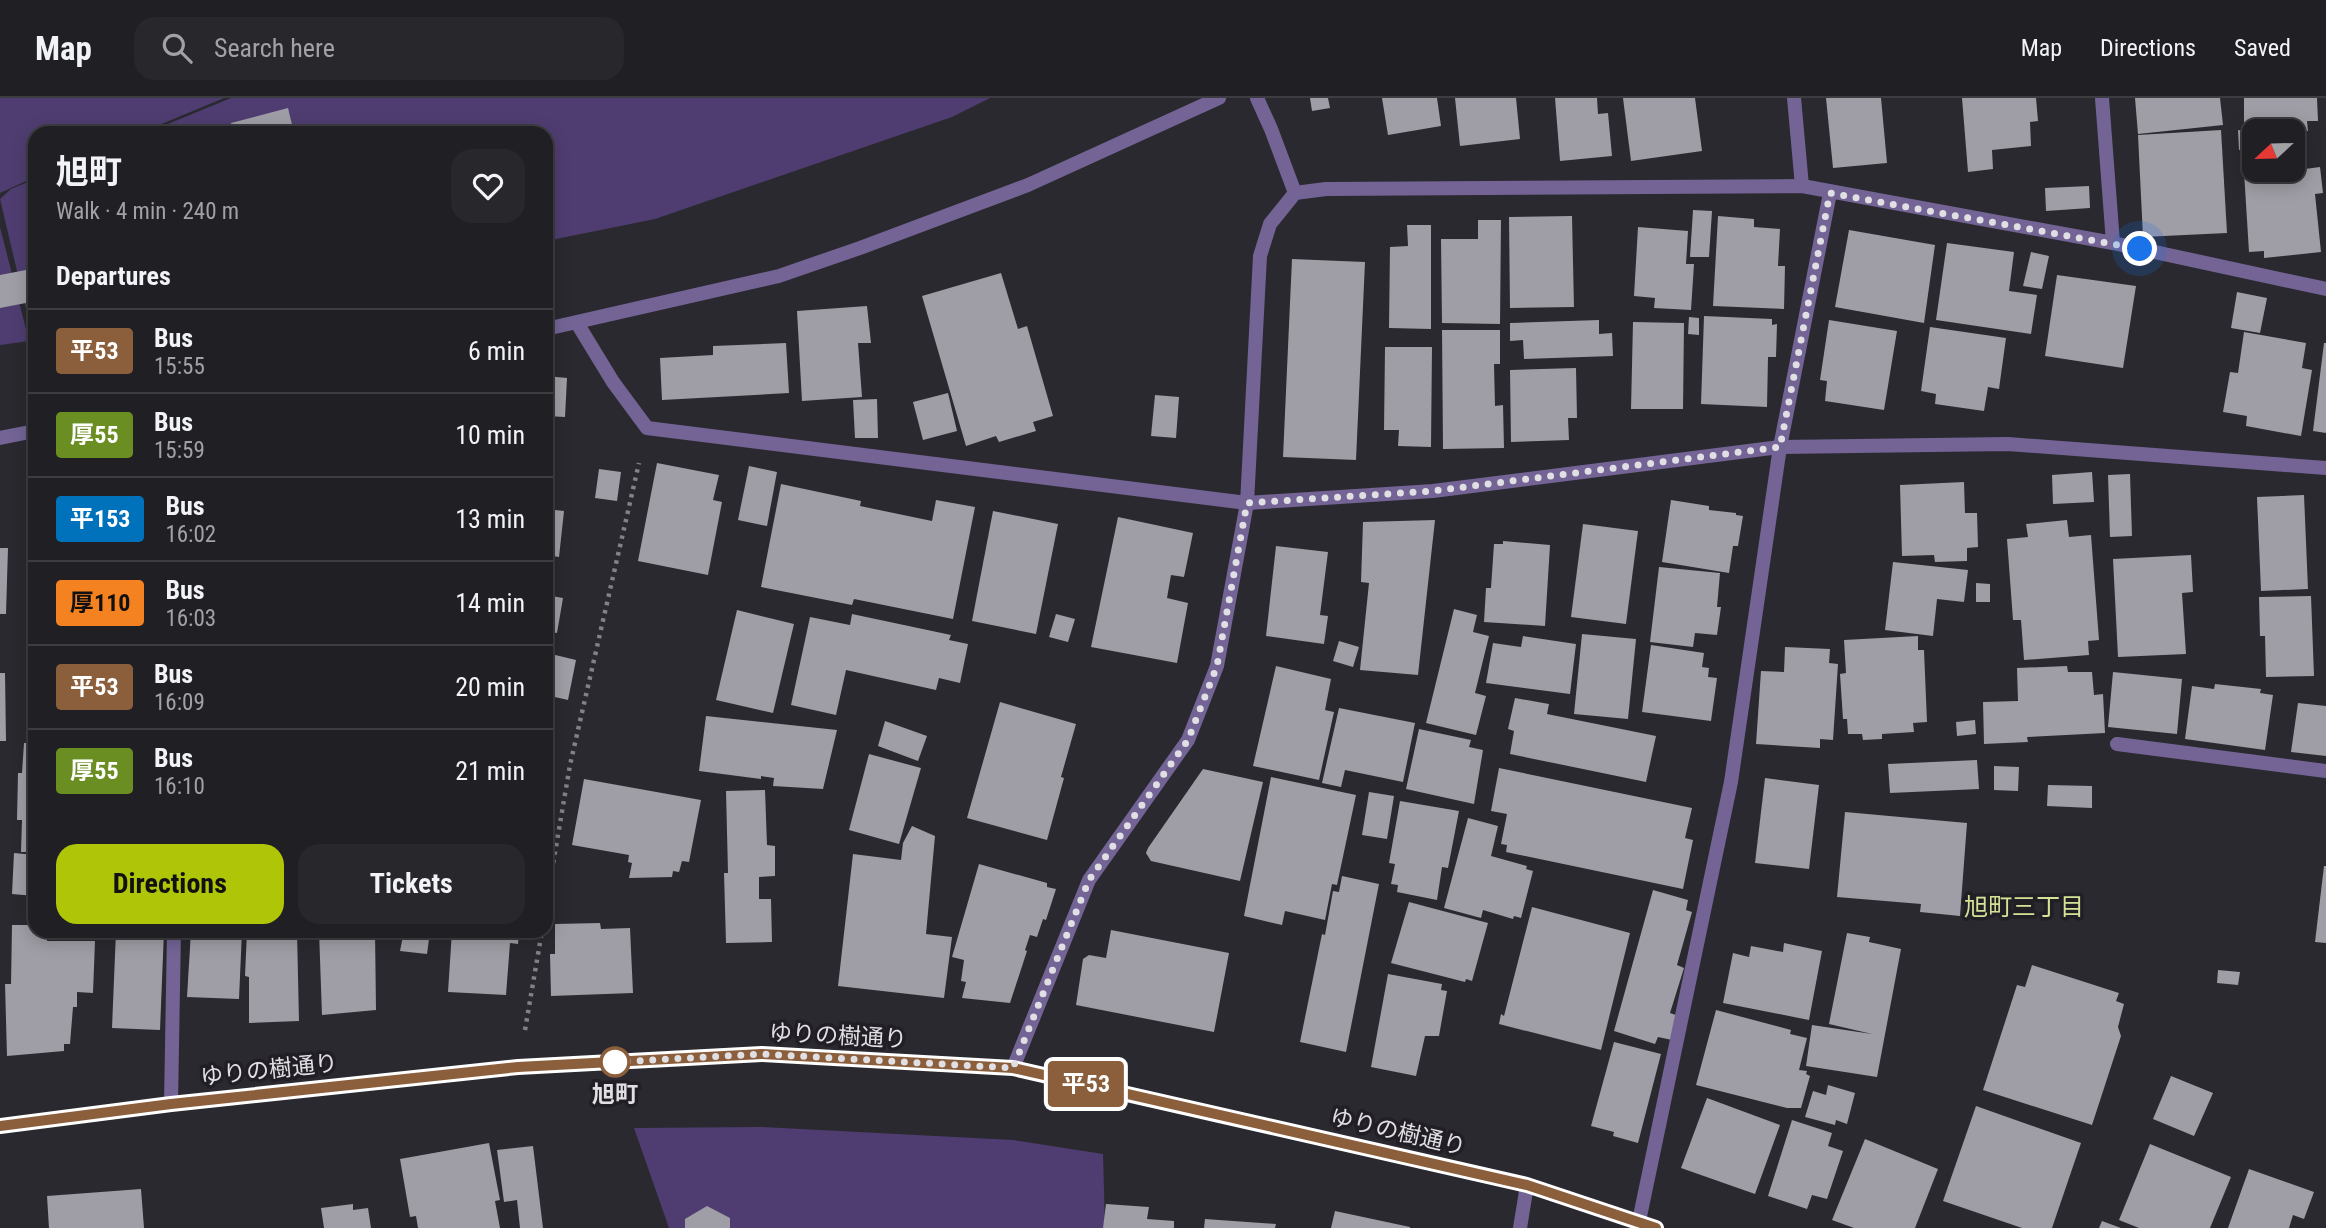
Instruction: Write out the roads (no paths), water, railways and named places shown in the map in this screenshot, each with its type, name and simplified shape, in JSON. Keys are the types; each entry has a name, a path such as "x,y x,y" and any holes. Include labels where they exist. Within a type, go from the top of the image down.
{"main road":[{"name":"ゆりの樹通り","path":"0,1126 171,1104 518,1067 762,1054 1013,1068 1527,1185 1656,1228"}],"street":[{"path":"553,328 779,276 1028,185 1219,98"},
{"path":"1256,98 1271,129 1295,193"},
{"path":"1794,98 1802,186"},
{"path":"2102,98 2113,243"},
{"path":"1013,1068 1089,880 1188,740 1217,666 1247,503 1260,256 1270,224 1295,193 1326,189 1802,186 2113,243 2326,289"},
{"path":"1639,1222 1731,782 1780,447 1830,193"},
{"path":"577,323 613,382 646,428 1247,503 1433,491 1780,447 2008,444 2326,468"},
{"path":"0,438 28,432"},
{"path":"2118,744 2326,771"},
{"path":"171,1104 174,938"},
{"path":"1520,1228 1527,1185"}],"place":[{"name":"旭町","path":"615,1062"}],"district":[{"name":"旭町三丁目","path":"2024,907"}]}
